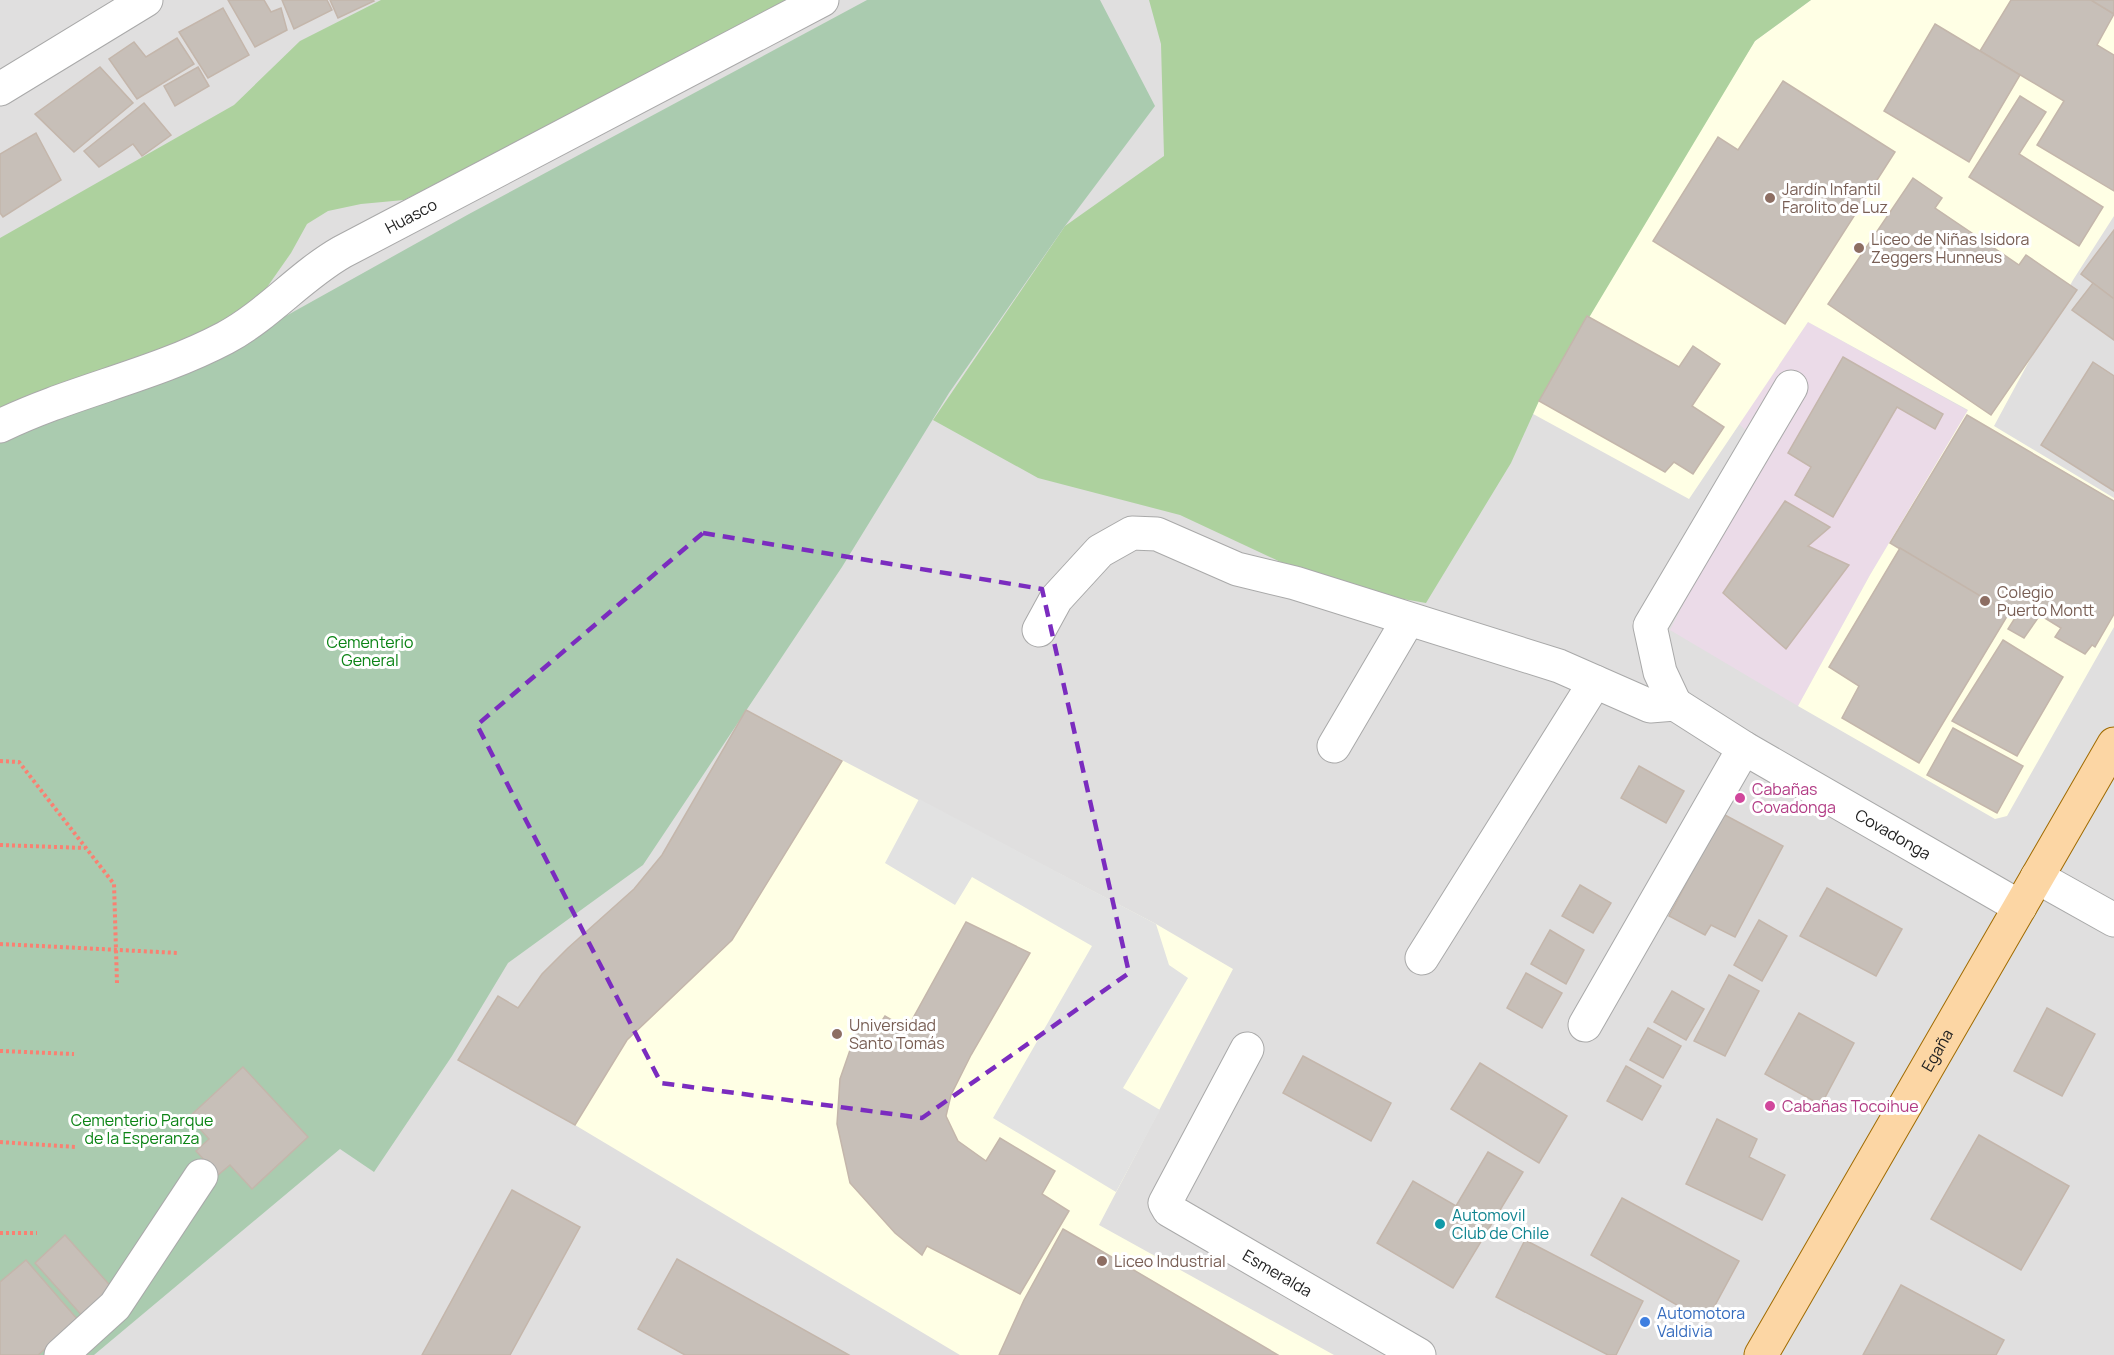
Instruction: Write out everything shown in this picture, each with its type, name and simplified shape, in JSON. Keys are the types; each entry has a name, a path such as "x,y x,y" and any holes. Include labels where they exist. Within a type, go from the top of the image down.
{"main road":[{"name":"Egaña","path":"1761,1355 2114,744"}],"street":[{"path":"0,89 122,12 146,0"},
{"name":"Huasco","path":"0,426 189,354 226,337 258,316 323,263 342,252 822,0"},
{"path":"1039,630 1056,599 1080,570 1100,551 1132,533 1157,534 1237,569 1294,583 1558,666 1650,706 1675,704 1660,672 1650,626 1791,387"},
{"path":"1334,746 1408,620"},
{"path":"1422,958 1595,682"},
{"name":"Covadonga","path":"1675,704 1744,748 2020,907"},
{"path":"1586,1025 1744,748"},
{"path":"2037,877 2114,920"},
{"name":"Esmeralda","path":"1247,1049 1165,1203 1169,1210 1419,1355"},
{"path":"61,1355 115,1306 201,1176"}],"path":[{"path":"0,761 19,762 114,884 117,983"},
{"path":"0,845 86,848"},
{"path":"0,944 179,953"},
{"path":"0,1051 74,1054"},
{"path":"0,1142 76,1147"},
{"path":"0,1233 37,1233"}],"highlighted area":[{"path":"703,533 1042,589 1129,973 922,1118 661,1083 477,725"}],"shaded area":[{"path":"0,0 2114,0 2114,1355 0,1355"},
{"name":"Liceo de Niñas Isidora Zeggers Hunneus","path":"1811,0 2114,0 2114,216 2073,280 1994,426 2114,498 2114,627 2007,816 1995,819 1798,706 1870,575 1968,410 1808,322 1689,499 1522,408 1755,41"},
{"path":"1808,322 1968,411 1870,575 1798,706 1670,630 1763,447 1739,424"},
{"name":"Universidad Santo Tomás","path":"746,710 1156,924 1233,969 1099,1225 1334,1355 960,1355 575,1125 458,1060 498,996 518,1008 542,974 634,889 662,855"},
{"path":"919,799 1156,924 1169,965 1188,978 1123,1088 1160,1110 1116,1192 993,1118 1092,946 972,877 955,905 885,863"}],"green space":[{"path":"381,0 793,0 404,200 361,204 328,211 307,224 291,253 263,293 226,322 0,415 0,238 234,105 300,41"},
{"name":"Cementerio General","path":"867,0 1100,0 1155,106 1065,226 949,393 842,567 643,865 508,963 452,1056 374,1172 340,1149 94,1355 0,1355 0,441 13,432 180,375 469,214"},
{"path":"1149,0 1811,0 1755,41 1539,401 1511,463 1426,603 1334,587 1180,515 1038,478 933,420 1065,226 1164,156 1161,44"}],"building":[{"path":"228,0 264,0 271,12 281,8 287,30 255,47"},
{"path":"282,0 327,0 332,10 294,29"},
{"path":"330,0 373,0 374,1 338,18"},
{"path":"2011,0 2091,0 2114,14 2097,45 2114,55 2114,191 2037,145 2064,101 1980,51"},
{"path":"2091,0 2114,0 2114,14"},
{"path":"223,8 249,55 208,78 179,32"},
{"path":"1935,24 2020,75 1969,162 1884,111"},
{"path":"177,38 194,64 137,99 109,59 134,42 146,57"},
{"path":"100,67 133,103 74,152 35,114"},
{"path":"198,67 209,86 175,106 164,86"},
{"path":"1783,81 1895,152 1785,324 1653,241 1718,137 1738,150"},
{"path":"2020,96 2046,112 2019,154 2103,207 2079,246 1969,177"},
{"path":"144,103 171,135 142,156 133,144 99,167 84,151"},
{"path":"36,133 61,180 3,217 0,213 0,154"},
{"path":"1913,178 1942,198 1935,208 2019,265 2026,255 2077,290 1991,415 1828,304"},
{"path":"2114,230 2114,299 2081,274"},
{"path":"2093,283 2114,299 2114,340 2072,310"},
{"path":"1587,316 1679,367 1693,346 1720,364 1692,406 1724,427 1693,474 1674,462 1665,472 1539,401"},
{"path":"1843,357 1943,414 1935,429 1897,407 1833,517 1795,495 1811,467 1788,453"},
{"path":"2093,362 2114,376 2114,491 2041,445"},
{"path":"1967,415 2114,501 2114,614 2095,647 2092,645 2085,654 2055,637 2061,628 2040,615 2024,638 2008,629 2015,618 1890,543"},
{"path":"1785,501 1830,527 1808,546 1849,565 1786,649 1723,593"},
{"path":"1900,548 2009,613 1919,763 1842,718 1859,686 1829,667"},
{"path":"2003,640 2063,677 2017,756 1952,721"},
{"path":"746,710 842,761 732,940 627,1040 575,1125 458,1060 498,996 518,1008 542,974 634,889 662,855"},
{"path":"1953,728 2023,766 1997,813 1927,775"},
{"path":"1639,766 1684,791 1666,823 1621,798"},
{"path":"1723,814 1783,846 1735,937 1711,925 1705,935 1669,916"},
{"path":"1580,885 1611,903 1593,933 1562,916"},
{"path":"1827,888 1902,929 1876,976 1800,936"},
{"path":"1759,920 1787,936 1762,981 1734,965"},
{"path":"966,922 1030,953 971,1055 951,1095 946,1116 958,1141 986,1161 1000,1138 1055,1171 1042,1194 1069,1211 1020,1294 927,1246 922,1255 895,1233 850,1183 837,1124 840,1079 858,1027 873,1034 885,1016 907,1029"},
{"path":"1550,930 1584,950 1566,984 1531,964"},
{"path":"1526,973 1562,993 1542,1028 1507,1008"},
{"path":"1729,975 1759,991 1725,1056 1694,1041"},
{"path":"1672,991 1704,1009 1686,1040 1654,1022"},
{"path":"2047,1008 2095,1034 2062,1096 2014,1071"},
{"path":"1799,1013 1854,1043 1821,1105 1765,1074"},
{"path":"1648,1028 1681,1046 1663,1078 1630,1060"},
{"path":"1303,1056 1391,1103 1371,1141 1283,1093"},
{"path":"1480,1063 1567,1116 1539,1163 1451,1109"},
{"path":"1626,1066 1661,1086 1642,1120 1607,1101"},
{"path":"243,1067 308,1137 252,1189 230,1165 218,1175 196,1151 209,1139 189,1117"},
{"path":"1717,1119 1757,1139 1749,1157 1785,1175 1762,1220 1686,1184"},
{"path":"1979,1135 2069,1186 2021,1270 1931,1219"},
{"name":"Automovil Club de Chile","path":"1488,1152 1523,1172 1453,1288 1377,1243 1413,1181 1456,1206"},
{"path":"512,1190 580,1227 510,1355 422,1355"},
{"path":"1622,1198 1739,1261 1706,1322 1591,1255"},
{"name":"Liceo Industrial","path":"1063,1229 1278,1355 999,1355 1024,1300"},
{"path":"65,1235 115,1291 85,1319 35,1263"},
{"path":"1525,1240 1643,1301 1616,1355 1608,1355 1496,1297"},
{"path":"677,1259 849,1355 685,1355 638,1329"},
{"path":"26,1260 78,1320 38,1355 0,1355 0,1282"},
{"path":"1901,1285 2004,1340 1996,1355 1863,1355"}],"place":[{"name":"Jardín Infantil Farolito de Luz","path":"1770,198"},
{"name":"Liceo de Niñas Isidora Zeggers Hunneus","path":"1859,248"},
{"name":"Colegio Puerto Montt","path":"1985,601"},
{"name":"Cabañas Covadonga","path":"1740,798"},
{"name":"Universidad Santo Tomás","path":"837,1034"},
{"name":"Cabañas Tocoihue","path":"1770,1106"},
{"name":"Automovil Club de Chile","path":"1440,1224"},
{"name":"Liceo Industrial","path":"1102,1261"},
{"name":"Automotora Valdivia","path":"1645,1322"}],"park label":[{"name":"Cementerio Parque de la Esperanza","path":"142,1129"}]}
